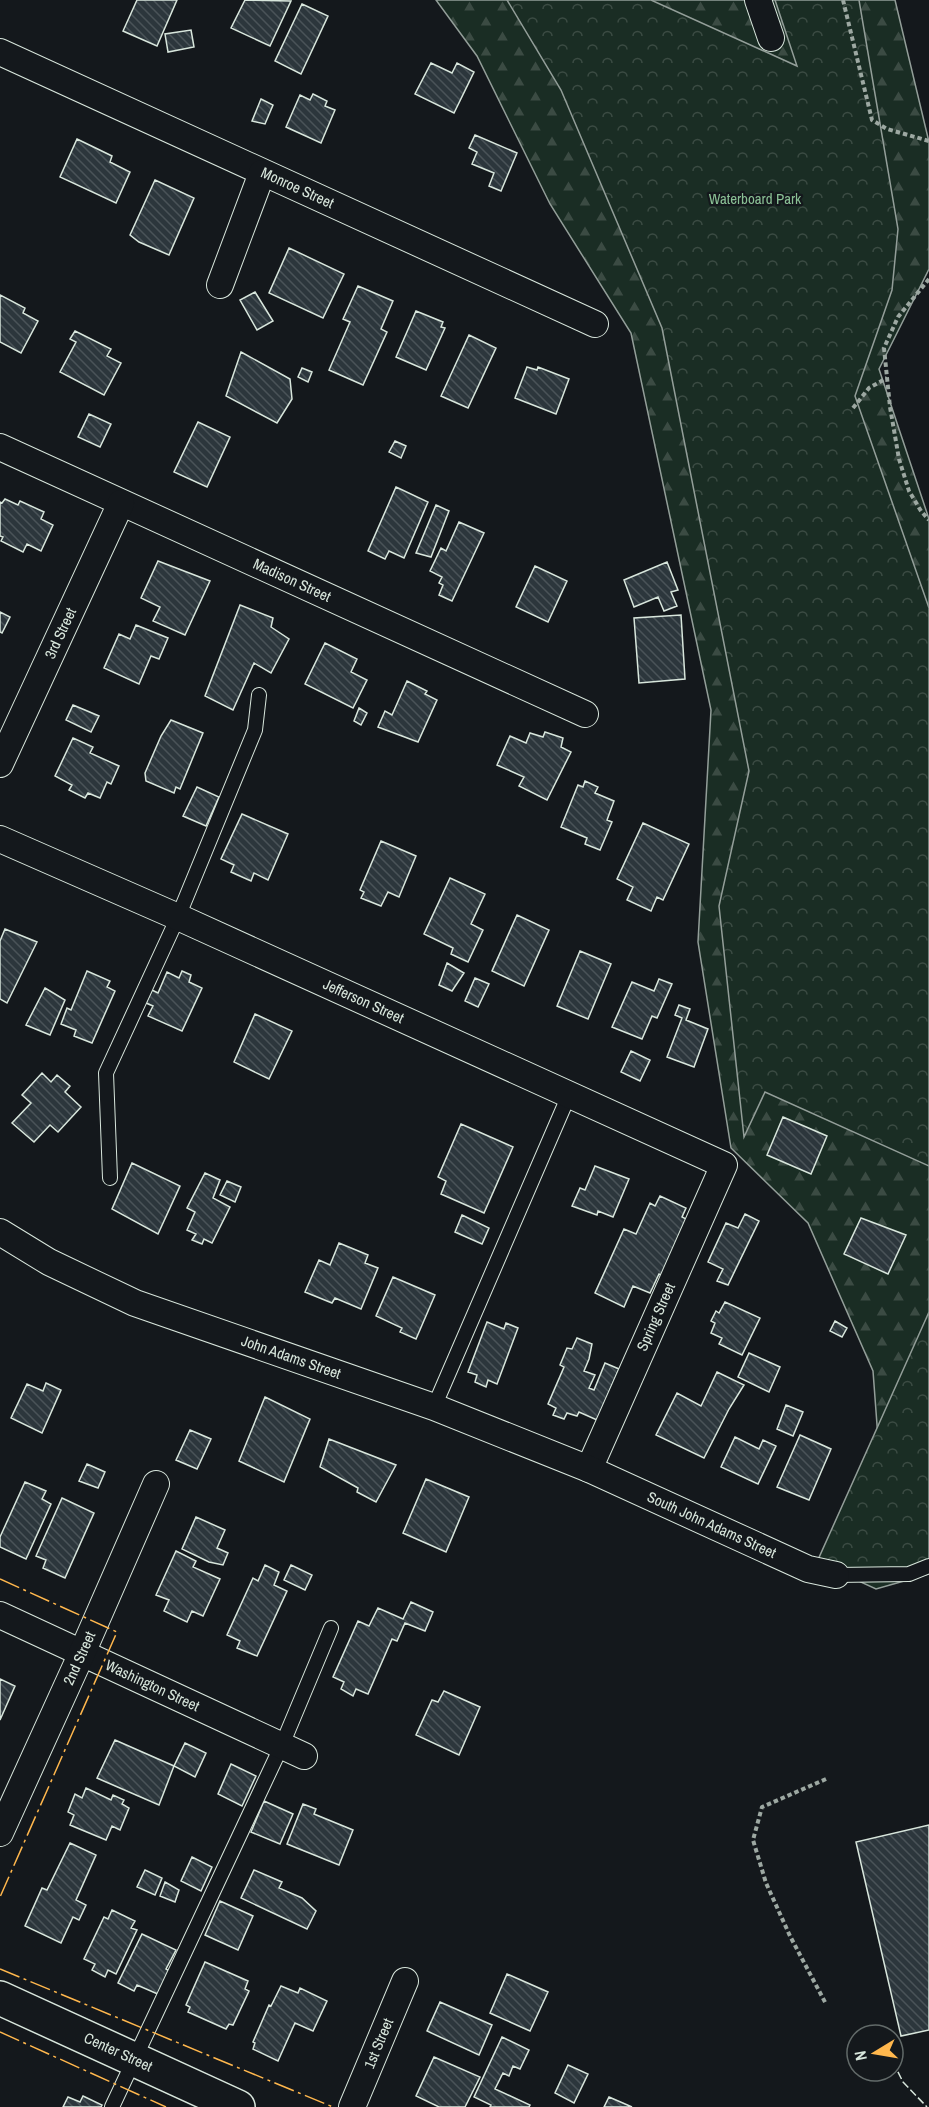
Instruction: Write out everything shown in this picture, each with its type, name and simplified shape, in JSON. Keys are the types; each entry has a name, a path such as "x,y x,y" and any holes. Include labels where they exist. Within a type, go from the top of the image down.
{"street":[{"path":"758,0 771,38"},
{"name":"Monroe Street","path":"0,52 595,324"},
{"path":"220,285 262,173"},
{"name":"Madison Street","path":"0,447 585,714"},
{"name":"3rd Street","path":"0,764 121,502"},
{"name":"Jefferson Street","path":"0,839 724,1165"},
{"name":"Spring Street","path":"589,1469 724,1165"},
{"name":"John Adams Street","path":"0,1232 49,1262 135,1303 434,1407 589,1469"},
{"name":"South John Adams Street","path":"589,1469 808,1569 836,1575"},
{"name":"2nd Street","path":"0,1833 156,1484"},
{"name":"Washington Street","path":"0,1615 293,1750"},
{"name":"1st Street","path":"352,2107 405,1981"},
{"name":"Center Street","path":"0,1998 238,2107"}],"lane":[{"path":"110,1178 106,1072 178,918 255,730 260,696"},
{"path":"434,1407 569,1095"},
{"path":"836,1575 909,1574 929,1566"},
{"path":"112,2107 293,1750 331,1628"}],"path":[{"path":"843,0 872,120 887,129 929,141"},
{"path":"929,279 898,317 884,348 890,407 899,459 909,491 929,520"},
{"path":"853,408 869,388 887,378"},
{"path":"826,1779 762,1807 753,1840 766,1882 790,1936 826,2004"}],"green space":[{"name":"Waterboard Park","path":"436,0 895,0 929,142 929,269 879,369 929,519 929,1530 878,1438 873,1371 808,1223 731,1148 698,942 711,710 631,333 550,204 477,56"},
{"name":"Waterboard Park","path":"507,0 651,0 797,66 775,0 859,0 898,229 892,290 855,396 929,608 929,1166 765,1092 744,1137 719,906 749,771 662,328 561,90"},
{"path":"929,1312 929,1574 876,1589 817,1562"}],"building":[{"path":"137,0 177,0 157,46 123,31"},
{"path":"245,0 291,1 270,46 231,28"},
{"path":"302,4 328,16 301,74 275,61"},
{"path":"191,30 194,47 168,52 165,34"},
{"path":"431,63 452,73 457,63 474,72 454,113 415,94"},
{"path":"313,94 327,101 325,106 335,110 321,143 286,127 300,95 310,100"},
{"path":"261,99 273,105 265,124 252,121"},
{"path":"475,135 517,153 501,191 489,186 494,173 472,164 477,152 469,148"},
{"path":"77,139 112,156 110,162 130,172 116,203 60,177"},
{"path":"155,180 194,198 169,255 139,242 130,235"},
{"path":"289,248 344,274 323,318 269,293"},
{"path":"358,286 393,301 381,329 387,332 363,385 329,370 350,322 343,319"},
{"path":"255,292 273,321 257,330 240,300"},
{"path":"0,295 25,308 23,313 38,321 21,353 0,342"},
{"path":"416,311 443,322 441,327 445,328 426,370 396,357"},
{"path":"75,331 111,349 107,356 121,363 104,395 60,372 76,342 70,339"},
{"path":"469,335 496,348 468,408 441,396"},
{"path":"241,352 290,379 292,399 277,423 226,396"},
{"path":"527,367 537,370 538,367 569,379 556,414 515,398"},
{"path":"302,368 312,372 308,382 298,377"},
{"path":"89,414 111,424 100,447 78,437"},
{"path":"198,422 230,437 207,487 174,472"},
{"path":"395,441 406,446 401,458 389,452"},
{"path":"396,487 428,502 404,558 389,551 385,559 368,551"},
{"path":"5,499 18,505 20,501 44,512 41,519 53,525 41,551 27,544 23,552 1,541 3,537 0,536 0,502 2,503"},
{"path":"436,505 449,511 431,557 416,553"},
{"path":"459,522 484,533 452,601 439,595 443,585 439,583 442,577 430,571 441,548 446,551"},
{"path":"158,561 210,581 185,635 153,621 160,607 141,598"},
{"path":"667,562 678,590 671,592 677,606 664,611 658,597 634,607 624,580"},
{"path":"535,566 567,581 548,622 516,607"},
{"path":"240,605 273,618 271,627 289,639 271,673 254,663 233,710 205,696"},
{"path":"0,612 10,617 2,633 0,632"},
{"path":"681,615 685,679 639,683 634,618"},
{"path":"136,625 168,638 159,659 151,656 139,684 104,668 119,634 130,639"},
{"path":"325,643 357,659 351,672 367,680 353,708 305,684"},
{"path":"407,681 427,691 425,694 437,700 418,742 378,727 385,711 392,715"},
{"path":"73,705 99,716 91,732 66,720"},
{"path":"359,708 367,713 361,725 354,721"},
{"path":"171,720 203,733 180,789 176,787 174,793 146,781 145,773 161,736"},
{"path":"545,732 563,738 561,747 571,752 547,800 519,786 524,777 497,765 510,736 526,743 530,733 543,737"},
{"path":"73,738 93,747 90,753 119,766 111,784 107,782 100,798 88,793 85,798 69,790 72,785 55,776"},
{"path":"585,781 598,787 595,793 614,801 607,820 612,822 600,850 585,844 587,838 561,827 578,785 583,787"},
{"path":"197,787 219,797 206,826 183,816"},
{"path":"242,814 288,834 268,880 254,873 251,881 231,872 234,865 221,859"},
{"path":"643,823 689,844 663,900 657,897 651,911 627,900 633,887 617,879"},
{"path":"381,841 416,856 399,897 388,892 381,906 361,898 364,892 360,890"},
{"path":"450,878 485,894 471,924 483,930 468,962 451,954 453,948 424,934"},
{"path":"517,915 549,930 524,986 492,971"},
{"path":"5,929 37,942 7,1003 0,999 0,941"},
{"path":"580,951 611,964 588,1019 557,1006"},
{"path":"447,963 464,973 452,991 439,985"},
{"path":"87,971 110,981 107,987 115,991 92,1043 74,1036 76,1030 61,1024 67,1008 71,1010"},
{"path":"182,971 191,975 189,982 202,988 182,1031 148,1016 153,1006 146,1003 152,990 158,993 167,972 179,978"},
{"path":"475,978 489,984 478,1007 465,1001"},
{"path":"659,979 672,984 657,1018 652,1016 642,1039 612,1027 632,982 654,991"},
{"path":"45,988 65,1000 50,1035 26,1025"},
{"path":"679,1005 690,1009 686,1020 708,1029 694,1067 667,1057 682,1018 675,1015"},
{"path":"255,1014 292,1031 269,1079 234,1062"},
{"path":"631,1051 650,1060 640,1081 621,1072"},
{"path":"42,1073 51,1082 57,1075 70,1086 65,1092 81,1107 58,1132 50,1125 34,1142 12,1123 31,1103 22,1095"},
{"path":"783,1117 827,1136 811,1174 767,1155"},
{"path":"461,1124 513,1147 484,1213 441,1194 446,1181 438,1177"},
{"path":"132,1163 180,1186 158,1234 112,1209"},
{"path":"595,1166 629,1179 613,1217 598,1211 597,1215 572,1206 580,1188 585,1190"},
{"path":"205,1173 220,1180 213,1198 230,1207 212,1243 204,1239 202,1244 192,1240 196,1234 187,1230 195,1212 187,1208"},
{"path":"227,1181 241,1187 235,1202 220,1195"},
{"path":"660,1196 686,1208 682,1217 688,1220 663,1276 659,1274 650,1293 633,1286 624,1307 595,1293 624,1229 636,1234 650,1203 655,1206"},
{"path":"745,1214 759,1221 728,1285 717,1281 723,1269 708,1262 726,1223 738,1228"},
{"path":"462,1215 489,1228 482,1244 455,1232"},
{"path":"861,1218 906,1235 888,1274 844,1254"},
{"path":"339,1243 368,1255 365,1263 378,1268 361,1309 335,1298 332,1303 305,1292 319,1260 330,1265"},
{"path":"393,1277 435,1295 416,1339 400,1332 402,1328 376,1316"},
{"path":"725,1302 760,1318 742,1355 719,1344 722,1338 711,1333 715,1323 711,1321 716,1311 719,1313"},
{"path":"835,1321 847,1328 842,1337 830,1331"},
{"path":"487,1322 504,1329 506,1323 518,1328 497,1384 488,1380 486,1387 475,1382 477,1375 468,1372"},
{"path":"577,1338 592,1344 584,1371 595,1375 589,1388 594,1390 605,1363 619,1369 597,1420 579,1412 577,1416 567,1413 564,1419 553,1415 556,1408 548,1404 564,1367 560,1365 567,1348 572,1349"},
{"path":"749,1353 780,1367 769,1392 738,1377"},
{"path":"717,1372 744,1385 704,1458 656,1435 677,1393 701,1406"},
{"path":"46,1383 61,1390 42,1433 11,1418 27,1384 43,1391"},
{"path":"265,1397 310,1419 284,1482 239,1461"},
{"path":"786,1405 803,1412 793,1436 777,1429"},
{"path":"190,1430 211,1439 197,1469 176,1460"},
{"path":"800,1435 831,1449 809,1500 777,1487"},
{"path":"735,1437 759,1449 763,1440 776,1446 758,1484 721,1467"},
{"path":"329,1439 396,1465 376,1502 357,1492 358,1488 320,1467"},
{"path":"87,1464 105,1472 98,1488 79,1481"},
{"path":"426,1479 469,1497 446,1552 403,1533"},
{"path":"25,1482 46,1491 42,1499 51,1504 26,1559 0,1547 0,1537"},
{"path":"62,1498 94,1513 65,1578 43,1568 46,1560 36,1556"},
{"path":"196,1517 225,1530 217,1548 228,1553 223,1565 209,1562 182,1549"},
{"path":"176,1551 196,1561 193,1567 220,1579 203,1616 192,1611 187,1622 164,1611 169,1600 156,1595"},
{"path":"265,1565 279,1572 274,1585 287,1591 257,1656 237,1648 240,1641 227,1635 253,1578 258,1581"},
{"path":"291,1565 312,1575 305,1590 284,1580"},
{"path":"411,1602 433,1612 425,1631 405,1623 397,1641 392,1639 368,1694 356,1689 353,1696 341,1689 344,1682 333,1677 358,1621 369,1626 378,1608 403,1619"},
{"path":"0,1679 15,1686 0,1720"},
{"path":"444,1691 480,1707 459,1755 416,1735 432,1700 438,1702"},
{"path":"115,1740 174,1766 159,1805 97,1778"},
{"path":"185,1743 206,1753 195,1777 174,1766"},
{"path":"231,1764 256,1776 242,1806 218,1794"},
{"path":"86,1788 111,1800 113,1795 124,1800 122,1804 129,1808 120,1830 112,1826 106,1840 70,1825 74,1815 68,1812 75,1794 82,1798"},
{"path":"264,1801 293,1814 280,1844 251,1832"},
{"path":"303,1804 316,1809 314,1814 353,1830 339,1865 287,1844"},
{"path":"929,1825 929,2030 905,2035 905,2023 898,2023 856,1842"},
{"path":"70,1843 96,1855 76,1900 86,1905 79,1920 73,1917 61,1943 25,1926 42,1888 47,1890"},
{"path":"192,1857 212,1867 201,1891 181,1881"},
{"path":"145,1870 162,1878 155,1895 137,1887"},
{"path":"254,1870 282,1882 279,1888 302,1898 316,1911 307,1929 241,1898"},
{"path":"165,1882 179,1890 175,1902 160,1896"},
{"path":"220,1901 253,1916 238,1950 205,1935"},
{"path":"112,1910 135,1921 131,1928 137,1930 116,1974 108,1970 105,1977 92,1970 95,1964 84,1959 104,1917 108,1919"},
{"path":"142,1934 176,1950 166,1969 171,1972 160,1995 137,1985 134,1991 118,1983"},
{"path":"205,1962 248,1981 245,1989 249,1991 233,2025 229,2024 226,2029 188,2012 190,2007 186,2005"},
{"path":"507,1974 548,1992 530,2031 490,2013"},
{"path":"281,1986 298,1993 300,1988 327,2001 313,2031 295,2023 278,2061 253,2049 255,2043 253,2042 269,2005 271,2006"},
{"path":"440,2002 492,2025 479,2055 427,2031"},
{"path":"502,2037 529,2050 520,2069 513,2066 509,2076 503,2073 495,2089 530,2105 529,2107 490,2107 491,2105 474,2097"},
{"path":"434,2057 480,2077 465,2107 439,2107 416,2096"},
{"path":"568,2065 588,2074 574,2103 555,2093"},
{"path":"83,2096 102,2105 101,2107 63,2107 68,2097 80,2102"},
{"path":"609,2097 632,2107 604,2107"}],"fence":[{"path":"904,2083 927,2107"}],"power":[{"path":"0,1579 117,1632 0,1897"},
{"path":"0,1969 333,2107"},
{"path":"0,2032 166,2107"}]}
